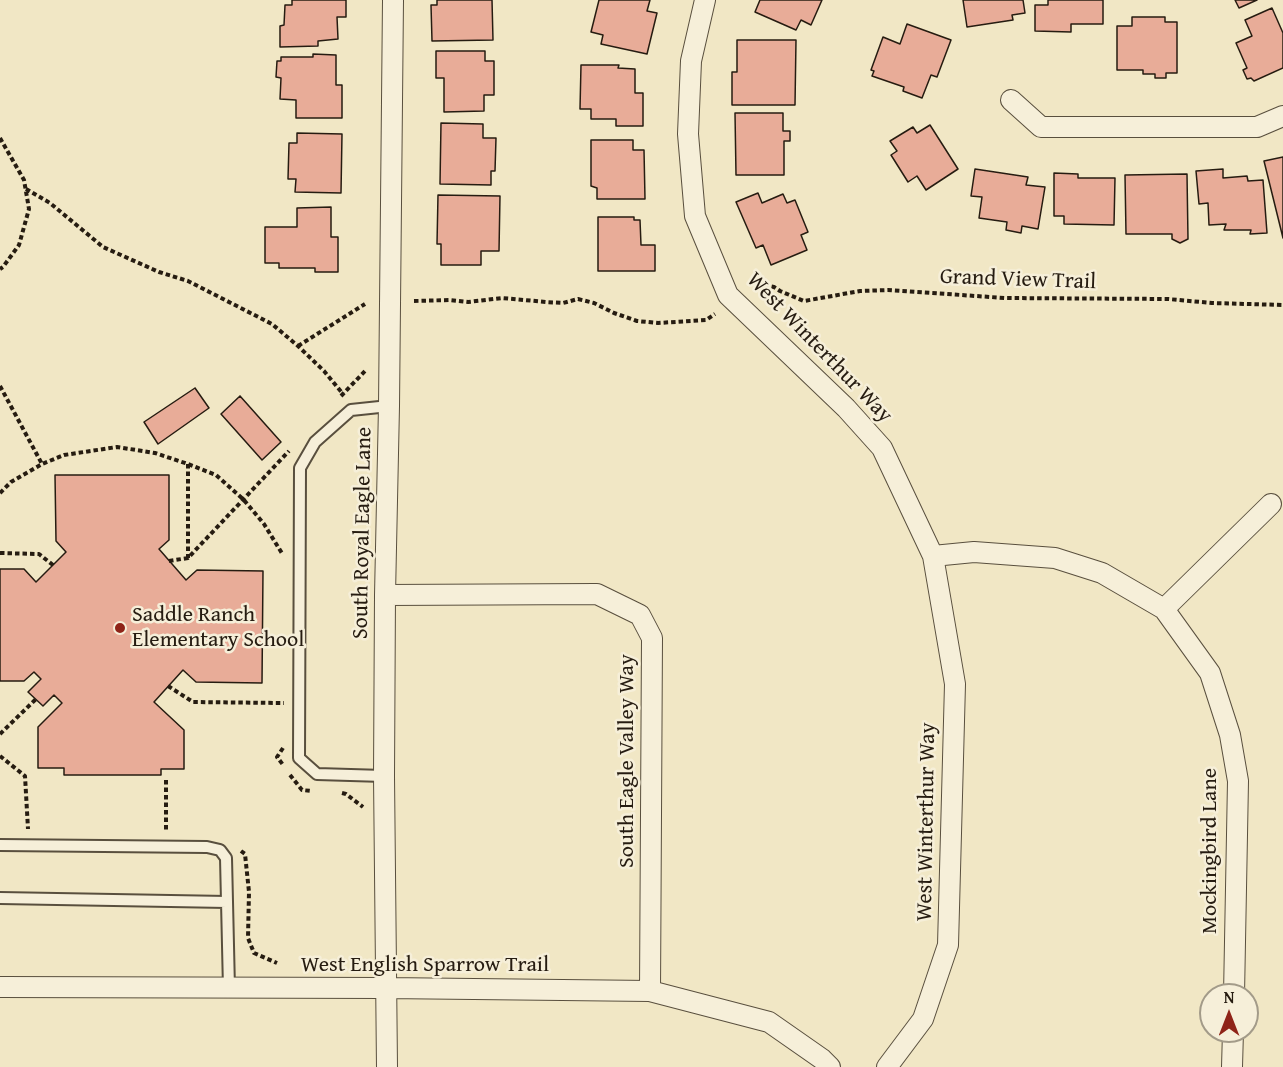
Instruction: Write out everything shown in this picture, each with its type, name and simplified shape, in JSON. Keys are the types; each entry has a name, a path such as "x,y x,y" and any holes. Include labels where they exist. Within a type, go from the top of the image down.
{"street":[{"name":"South Royal Eagle Lane","path":"387,1067 385,595 393,0"},
{"name":"West Winterthur Way","path":"705,0 690,61 688,134 695,216 728,295 846,408 882,448 933,556 955,684 948,945 923,1019 887,1067"},
{"path":"1011,100 1041,128 1257,128 1283,116"},
{"path":"1164,609 1271,504"},
{"name":"Mockingbird Lane","path":"933,556 974,552 1055,558 1102,573 1164,609 1210,673 1230,735 1238,781 1234,983"},
{"name":"South Eagle Valley Way","path":"385,595 597,594 640,615 652,638 650,991"},
{"name":"West English Sparrow Trail","path":"0,987 650,991 769,1022 830,1067"},
{"path":"1232,1067 1233,1043"}],"lane":[{"path":"384,776 317,774 299,758 300,468 315,442 351,410 389,406"},
{"path":"0,845 207,847 220,850 226,858 229,989"},
{"path":"0,898 227,902"}],"path":[{"path":"0,138 24,180 29,209 19,245 0,269"},
{"path":"26,189 50,203 103,247 159,272 188,281 272,324 324,370 343,394"},
{"name":"Grand View Trail","path":"757,285 774,287 804,301 860,291 888,290 1005,298 1168,299 1283,305"},
{"path":"414,301 450,300 468,303 502,298 563,303 578,299 594,303 637,321 658,322 706,320 714,314"},
{"path":"298,346 365,304"},
{"path":"336,402 366,370"},
{"path":"0,386 42,464"},
{"path":"0,493 11,482 42,464 64,455 117,447 155,453 216,475 264,524 285,558"},
{"path":"169,561 188,558 292,448"},
{"path":"188,464 188,558"},
{"path":"0,553 39,554 53,564"},
{"path":"168,686 193,702 285,703"},
{"path":"0,734 36,699"},
{"path":"0,756 25,776 28,829"},
{"path":"166,780 166,832"}],"building":[{"path":"292,0 346,0 346,17 337,17 338,39 318,41 318,46 280,47 280,26 284,25 285,5 292,5"},
{"path":"437,0 492,0 493,40 432,41 431,5 437,5"},
{"path":"599,0 650,0 647,11 657,13 647,54 601,44 603,35 591,32"},
{"path":"760,0 822,0 811,25 801,20 796,30 755,12"},
{"path":"963,0 1023,0 1025,13 1012,15 1013,20 967,27"},
{"path":"1048,0 1103,0 1103,24 1071,24 1071,32 1035,31 1035,5 1048,5"},
{"path":"1235,0 1257,0 1239,8"},
{"path":"1272,8 1283,33 1283,68 1254,81 1251,78 1247,79 1243,70 1247,68 1236,43 1252,36 1245,20"},
{"path":"1132,17 1165,17 1165,22 1177,22 1177,73 1166,73 1166,78 1155,78 1155,74 1143,74 1143,70 1117,70 1117,26 1132,26"},
{"path":"907,24 951,40 937,77 931,75 922,98 903,91 904,87 872,76 874,71 871,70 883,37 900,44"},
{"path":"737,40 796,40 795,105 732,105 732,72 737,72"},
{"path":"436,51 485,51 485,61 494,61 494,95 484,95 484,111 444,112 444,78 436,78"},
{"path":"313,54 336,55 336,85 342,85 342,118 296,118 296,100 280,99 281,78 276,77 277,61 281,61 281,57 313,57"},
{"path":"581,65 619,65 618,68 635,69 635,93 643,93 643,126 616,126 616,119 591,119 591,109 580,109"},
{"path":"735,113 783,113 783,131 790,131 790,141 784,141 784,175 736,175"},
{"path":"441,123 483,124 483,138 496,138 495,171 491,171 491,185 440,184"},
{"path":"930,125 958,169 926,190 917,176 908,182 891,155 897,151 890,141 913,127 917,133"},
{"path":"297,133 342,134 341,193 295,192 296,179 288,179 289,143 297,143"},
{"path":"591,140 633,140 633,150 644,150 645,199 597,199 597,188 591,186"},
{"path":"1283,157 1283,238 1264,161"},
{"path":"975,169 1028,177 1026,185 1045,187 1038,229 1022,226 1021,233 1006,230 1007,222 979,218 982,197 971,196"},
{"path":"1223,169 1223,178 1247,176 1248,181 1263,180 1267,233 1250,234 1251,230 1224,230 1226,224 1209,225 1208,203 1199,204 1196,171"},
{"path":"1054,173 1078,174 1078,178 1115,178 1114,225 1064,224 1064,216 1054,216"},
{"path":"1187,174 1188,239 1180,243 1172,239 1172,234 1126,234 1125,175"},
{"path":"758,193 762,203 783,194 787,203 795,200 808,232 801,235 807,250 771,265 763,245 756,248 736,202"},
{"path":"438,195 500,196 499,251 481,251 481,265 441,265 441,244 437,244"},
{"path":"331,207 331,237 338,237 338,272 315,272 315,268 279,268 279,263 265,263 265,227 297,227 297,208"},
{"path":"598,217 634,217 634,220 640,220 641,245 655,245 655,271 598,271"},
{"path":"195,388 209,408 158,444 144,422"},
{"path":"240,396 281,442 262,460 221,414"},
{"path":"55,475 169,475 169,540 159,549 186,580 197,570 263,571 262,683 196,682 183,670 154,702 184,730 184,769 161,769 161,775 64,775 64,768 38,768 38,727 62,703 54,695 43,706 28,692 41,679 34,672 24,681 0,681 0,569 24,569 36,582 66,552 56,541"}],"place":[{"name":"Saddle Ranch Elementary School","path":"120,628"}]}
